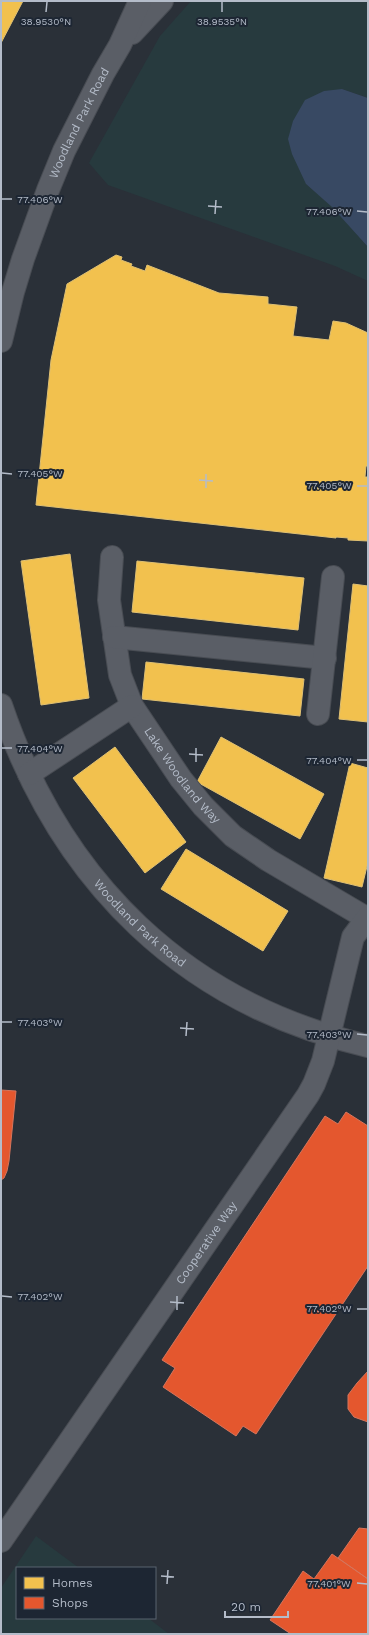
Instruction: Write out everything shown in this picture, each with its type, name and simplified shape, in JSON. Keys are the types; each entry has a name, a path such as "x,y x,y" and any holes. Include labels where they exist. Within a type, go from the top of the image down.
{"street":[{"name":"Woodland Park Road","path":"1,341 21,266 48,190 84,110 120,46 140,1"},
{"name":"Woodland Park Road","path":"120,46 162,1"},
{"name":"Lake Woodland Way","path":"112,557 109,600 120,675 132,706 181,779 203,806 233,836 268,860 368,918"},
{"path":"318,714 333,577"},
{"path":"114,637 325,658"},
{"name":"Woodland Park Road","path":"1,705 17,750 68,845 112,900 143,930 182,962 224,990 268,1013 329,1037 368,1046"},
{"path":"29,774 132,706"},
{"name":"Cooperative Way","path":"1,1541 308,1095 319,1073 353,937 368,918"}],"green space":[{"path":"191,1 368,1 368,98 342,89 306,184 332,206 368,247 368,281 335,266 108,185 89,163 160,36"},
{"path":"36,1536 78,1567 16,1567 16,1619 149,1619 169,1634 1,1634 1,1588"}],"water":[{"path":"342,89 368,98 368,247 332,207 306,184 292,154 288,139 293,121 305,100 324,91"}],"building: Homes":[{"path":"1,1 23,1 1,43"},
{"path":"116,255 122,257 121,260 132,264 131,266 145,271 147,265 219,293 268,297 268,304 297,307 293,336 329,340 333,321 346,323 368,333 368,466 366,466 365,477 368,477 368,541 36,505 51,360 67,284"},
{"path":"70,554 89,698 41,705 21,561"},
{"path":"137,561 304,578 298,630 132,612"},
{"path":"353,584 368,586 368,722 339,719"},
{"path":"146,662 304,679 300,716 142,699"},
{"path":"221,737 324,794 300,839 197,782"},
{"path":"115,747 186,842 145,873 73,778"},
{"path":"350,763 368,768 368,862 362,887 324,878"},
{"path":"186,849 288,911 263,951 161,889"}],"building: Shops":[{"path":"1,1090 16,1091 9,1161 7,1171 4,1178 1,1180"},
{"path":"346,1112 368,1126 368,1266 256,1434 243,1426 236,1436 163,1387 175,1368 162,1360 325,1116 338,1124"},
{"path":"368,1371 368,1422 354,1417 348,1409 348,1395"},
{"path":"359,1528 368,1529 368,1579 338,1558"},
{"path":"332,1554 368,1579 368,1634 291,1634 270,1620 303,1571 314,1579"}]}
